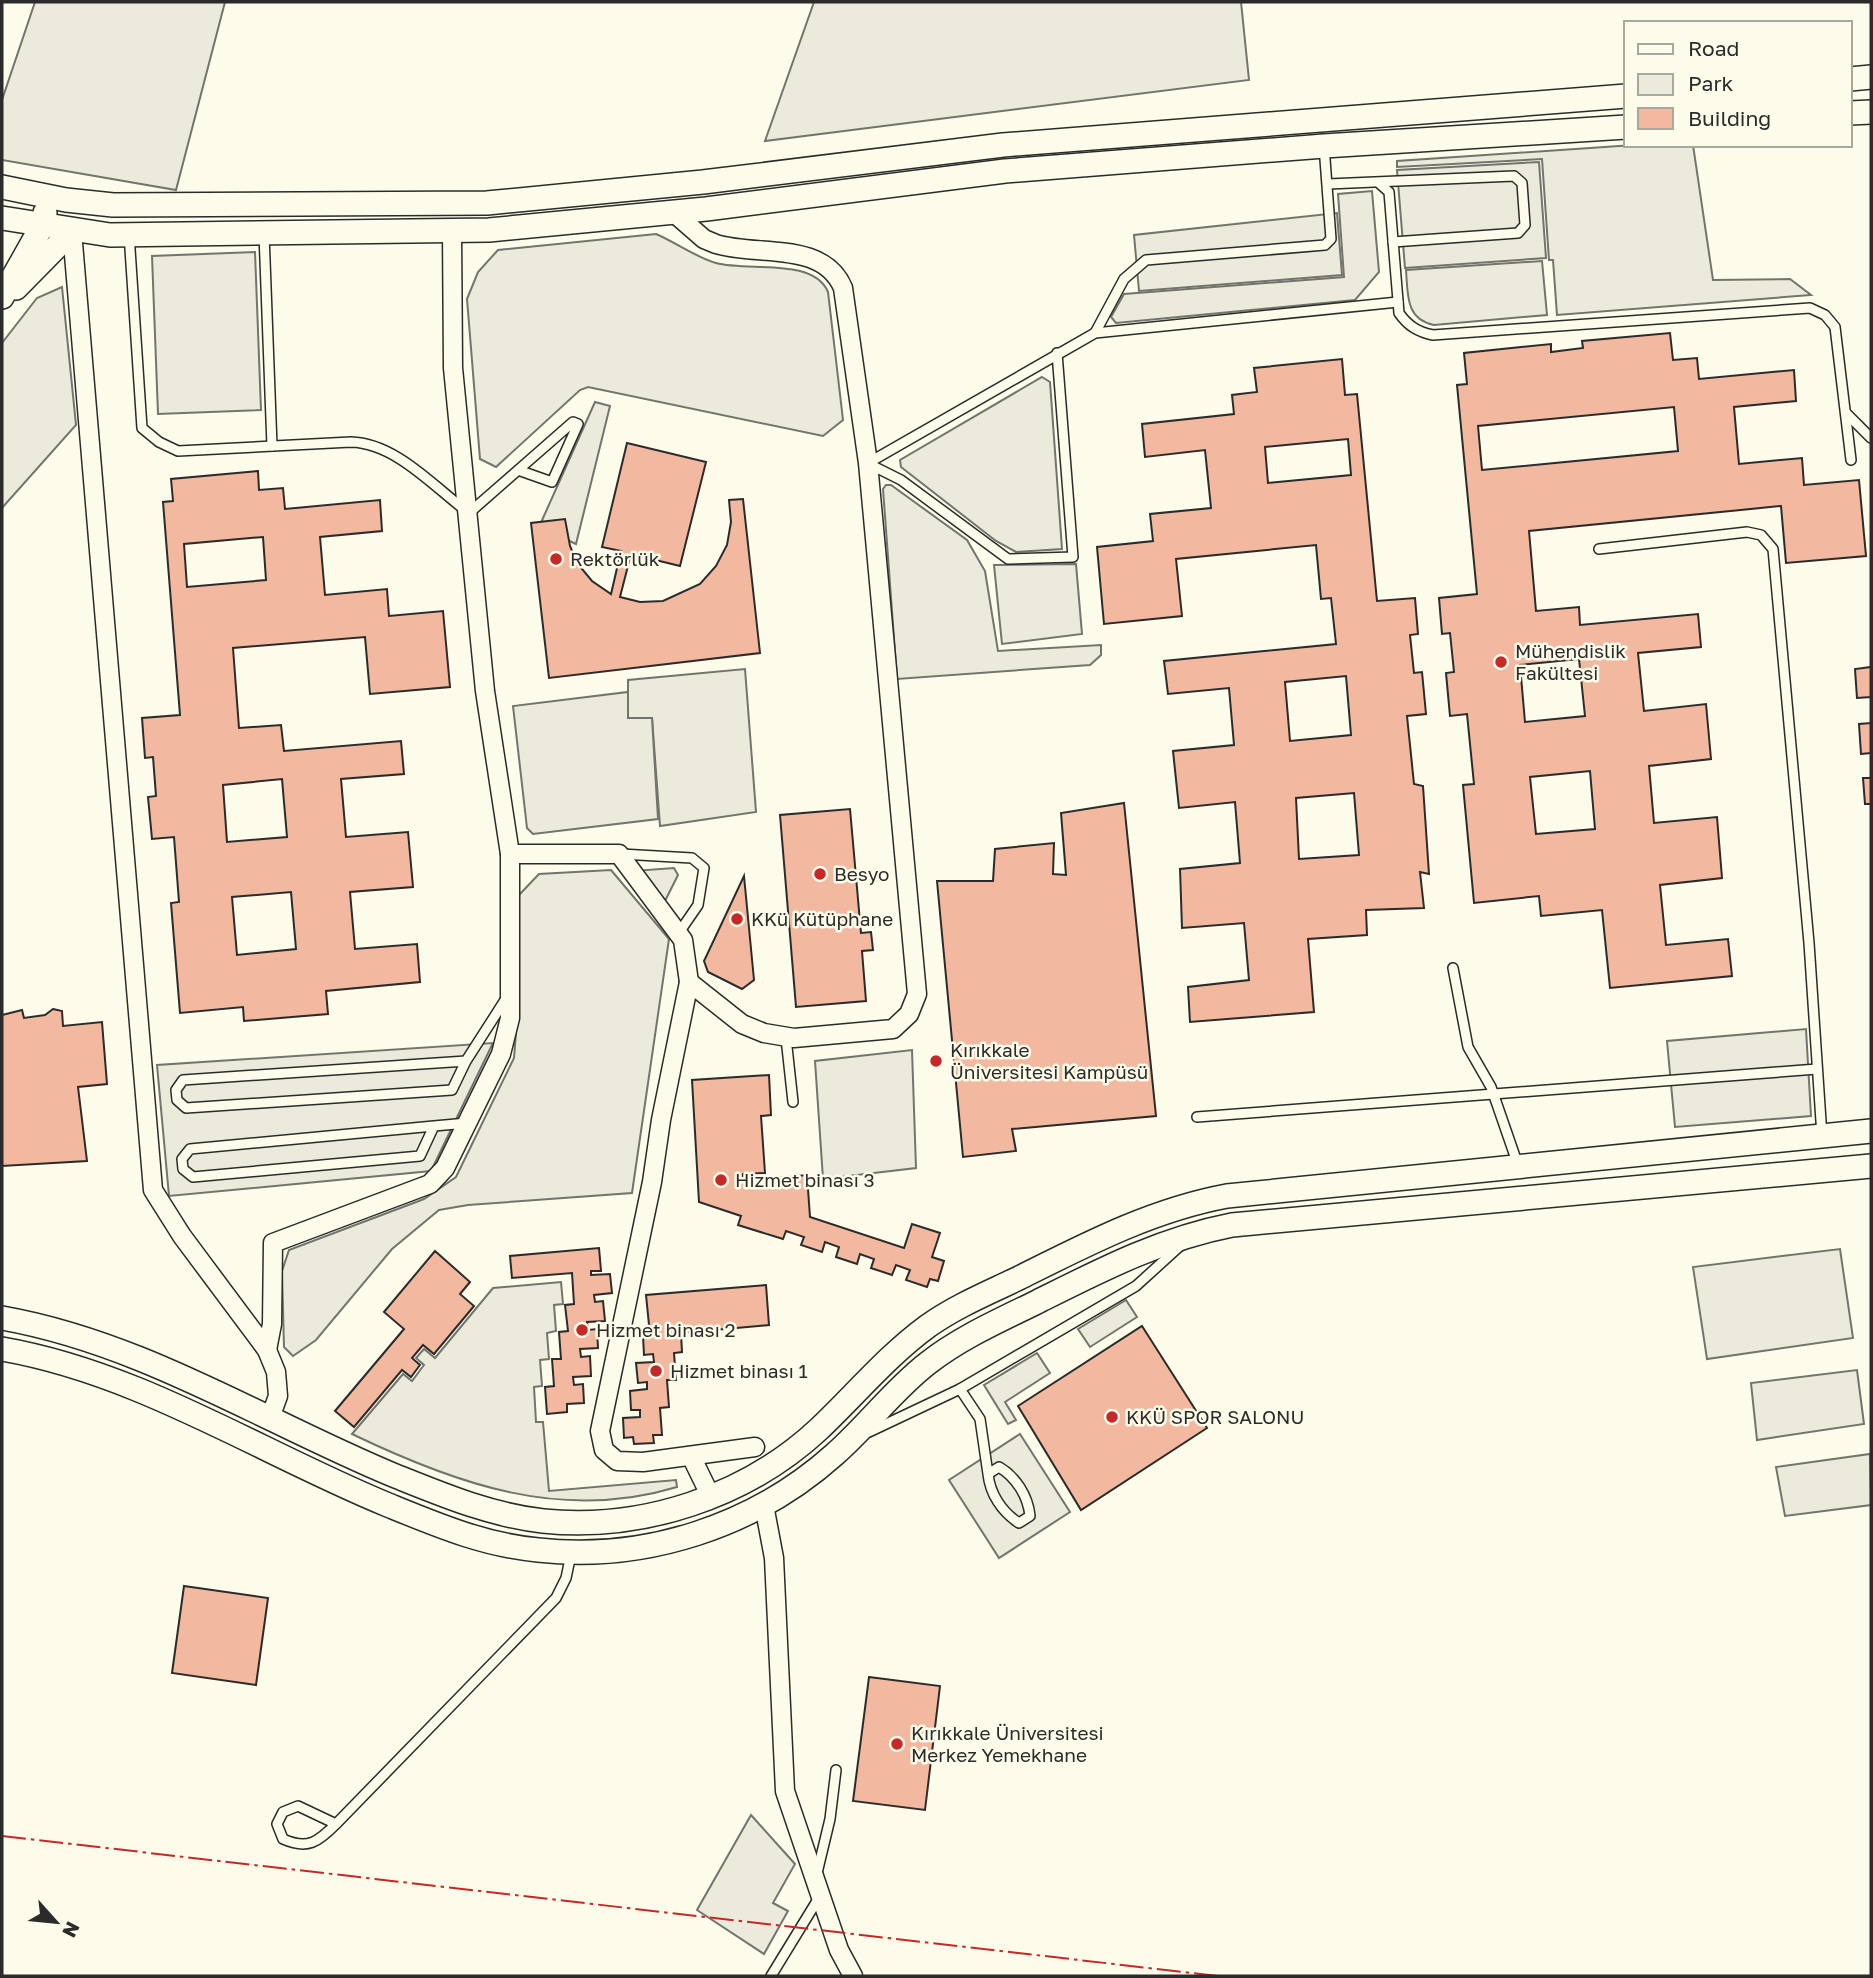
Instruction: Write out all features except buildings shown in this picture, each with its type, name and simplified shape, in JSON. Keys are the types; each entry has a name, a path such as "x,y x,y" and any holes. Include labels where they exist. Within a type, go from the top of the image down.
{"street":[{"path":"1852,79 1871,77"},
{"path":"2,188 113,205 451,204 670,186 1003,145 1302,119 1624,96"},
{"path":"1852,113 1871,112"},
{"path":"1302,119 1314,147"},
{"path":"2,218 72,231 128,234 452,231 673,212 1005,171 1624,127"},
{"path":"670,186 673,212 704,239 716,244 810,257 834,271 843,288 868,463 917,994 909,1014 893,1029 786,1038 735,1021 689,982"},
{"path":"2,297 43,226 48,197"},
{"path":"267,1350 272,1324 273,1243 430,1184 445,1168 467,1123 504,1046 510,1018 510,854 485,691 453,368 451,204"},
{"path":"2,303 72,231"},
{"path":"72,231 153,1190 182,1236 267,1350 276,1372 278,1396 257,1445"},
{"path":"510,854 619,854 685,945 689,982 661,1120 652,1182 600,1431 604,1450 617,1461 643,1462 755,1447"},
{"path":"2,1318 62,1331 118,1349 364,1463 465,1504 514,1517 572,1523 639,1518 711,1497 764,1471 798,1446 885,1360 932,1323 1126,1225 1183,1206 1227,1196 1871,1131"},
{"path":"2,1349 65,1363 118,1381 352,1490 456,1532 517,1548 572,1553 644,1547 722,1524 764,1505 802,1481 851,1439 905,1382 959,1341 1131,1255 1191,1234 1232,1225 1521,1196 1871,1166"},
{"path":"1518,1167 1521,1196"},
{"path":"691,1456 722,1524"},
{"path":"764,1505 774,1558 785,1791 818,1889 853,1976"},
{"path":"572,1523 572,1553"}],"lane":[{"path":"1095,332 1121,284 1133,268 1146,260 1325,245 1331,239 1328,184 1314,147"},
{"path":"1328,184 1371,181 1380,184 1514,176 1522,183 1525,225 1518,233 1393,242"},
{"path":"1380,184 1389,192 1399,313 1409,325 1433,335 1814,309 1825,315 1835,327 1851,460"},
{"path":"264,233 272,446"},
{"path":"128,234 142,428 159,442 178,451 351,442 379,448 394,456 469,513 517,470 573,422 578,424 552,482 517,470"},
{"path":"868,463 1095,332 1398,302"},
{"path":"868,463 901,480 1008,559 1073,556 1056,353"},
{"path":"1846,413 1871,439"},
{"path":"1599,549 1747,531 1761,535 1773,549 1809,943 1822,1136"},
{"path":"619,854 692,858 701,864 704,869 698,905 678,934"},
{"path":"1453,968 1468,1047 1494,1094 1518,1167"},
{"path":"466,1061 183,1080 176,1090 177,1100 186,1108 452,1090 466,1061 510,993"},
{"path":"786,1038 793,1102"},
{"path":"1197,1116 1817,1069"},
{"path":"434,1126 420,1156 193,1177 183,1169 182,1159 190,1149 434,1126 467,1123"},
{"path":"851,1439 960,1389 1136,1286 1191,1234"},
{"path":"960,1389 980,1419 989,1487 1008,1516 1019,1523 1030,1516 1029,1503 1010,1474 999,1467 988,1474"},
{"path":"336,1824 298,1806 282,1812 276,1824 283,1839 299,1846 318,1842 336,1824 556,1598 566,1578 572,1553"},
{"path":"771,1976 818,1889 836,1770"}],"green space":[{"path":"35,2 225,2 176,190 2,160 2,100"},
{"path":"814,2 1241,2 1249,80 765,141"},
{"path":"1624,146 1693,147 1713,280 1790,279 1811,295 1557,315 1553,260 1549,260 1542,159 1397,167 1397,161"},
{"path":"1372,191 1379,272 1355,300 1116,323 1111,317 1124,294 1344,277 1338,194"},
{"path":"656,234 716,263 794,270 809,274 820,281 828,292 843,420 823,436 588,387 580,390 496,467 480,459 467,299 478,272 498,250"},
{"path":"1542,261 1547,315 1434,325 1418,317 1410,304 1406,270"},
{"path":"62,287 76,425 2,508 2,343 37,298"},
{"path":"1042,377 1050,382 1062,549 1016,552 996,541 901,467 900,460"},
{"path":"886,485 891,485 967,540 985,571 998,651 1101,645 1101,655 1090,665 897,679 883,489"},
{"path":"745,669 756,812 660,826 652,718 628,718 628,680"},
{"path":"674,868 678,875 666,899 660,900 633,871"},
{"path":"611,870 669,939 632,1193 468,1205 439,1210 392,1249 316,1340 293,1356 284,1347 282,1271 289,1250 424,1199 456,1177 514,1058 519,995 519,895 539,874"},
{"path":"1840,1249 1853,1338 1707,1359 1693,1267"},
{"path":"561,1282 563,1304 554,1305 556,1331 547,1333 549,1359 540,1360 542,1386 534,1387 536,1422 543,1422 549,1491 676,1480 677,1487 634,1497 592,1501 551,1499 470,1482 430,1468 352,1434 403,1374 412,1381 424,1365 416,1358 424,1349 435,1358 493,1288"},
{"path":"1126,1300 1137,1317 1090,1347 1078,1329"},
{"path":"1037,1353 1050,1373 1005,1402 1016,1420 1008,1424 984,1385"},
{"path":"1857,1370 1864,1424 1757,1440 1751,1383"},
{"path":"1870,1454 1871,1505 1785,1516 1776,1467"}],"shaded area":[{"path":"1539,162 1546,258 1405,268 1397,170"},
{"path":"1337,213 1342,275 1139,291 1134,235"},
{"path":"255,252 261,410 158,414 152,256"},
{"path":"595,402 610,406 576,544 539,527"},
{"path":"1076,564 1082,634 1002,644 994,565"},
{"path":"628,692 628,718 652,718 658,819 533,834 527,828 513,706"},
{"path":"1806,1029 1811,1116 1675,1127 1667,1041"},
{"path":"493,1043 431,1171 169,1196 157,1065"},
{"path":"912,1050 916,1168 823,1179 815,1061"},
{"path":"1020,1434 1070,1512 999,1558 949,1480"},
{"path":"751,1815 795,1864 773,1903 788,1911 764,1954 697,1910"}],"power":[{"path":"2,1836 1218,1976"}],"place":[{"name":"Rektörlük","path":"556,559"},
{"name":"Mühendislik Fakültesi","path":"1501,662"},
{"name":"Besyo","path":"820,874"},
{"name":"KKü Kütüphane","path":"737,919"},
{"name":"Kırıkkale Üniversitesi Kampüsü","path":"936,1061"},
{"name":"Hizmet binası 3","path":"721,1180"},
{"name":"Hizmet binası 2","path":"582,1330"},
{"name":"Hizmet binası 1","path":"656,1371"},
{"name":"KKÜ SPOR SALONU","path":"1112,1417"},
{"name":"Kırıkkale Üniversitesi Merkez Yemekhane","path":"897,1744"}]}
